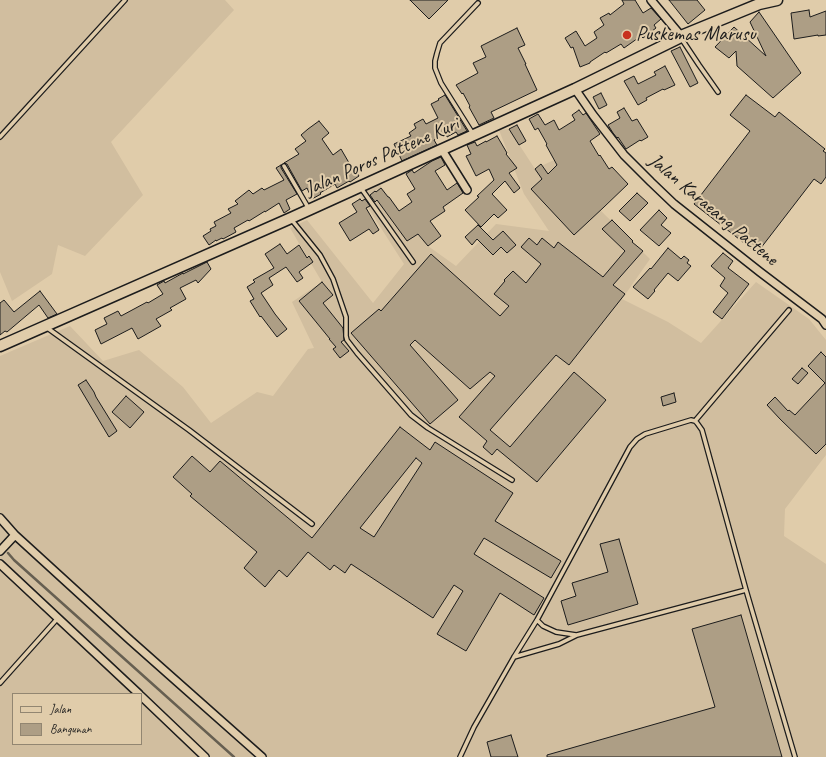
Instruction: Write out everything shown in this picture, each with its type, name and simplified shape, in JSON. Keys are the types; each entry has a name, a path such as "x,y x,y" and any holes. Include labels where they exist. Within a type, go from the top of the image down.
{"street":[{"path":"650,0 681,36"},
{"name":"Jalan Poros Pattene Kuri","path":"0,346 310,210 442,150 575,89 681,36 759,4 777,0"},
{"name":"Jalan Karaeang Pattene","path":"575,89 624,155 674,204 822,319 826,325"},
{"path":"442,150 467,190"},
{"path":"0,518 15,535 124,635 262,757"},
{"path":"0,551 15,535"},
{"path":"0,564 137,693"},
{"path":"142,697 205,757"}],"lane":[{"path":"0,137 125,0"},
{"path":"474,135 437,76 435,61 436,52 440,43 478,3"},
{"path":"681,36 718,92"},
{"path":"284,166 310,210"},
{"path":"360,187 413,262"},
{"path":"291,218 320,255 334,279 346,317 347,340 357,353 411,414 428,428 453,445 512,480"},
{"path":"695,421 789,310"},
{"path":"45,327 189,430 312,524"},
{"path":"460,757 474,727 537,620 630,447 645,434 688,420 695,421 702,430 746,590 796,757"},
{"path":"514,657 559,644 577,635 746,590"},
{"path":"0,683 58,618"},
{"path":"537,620 544,626 556,632 577,635"}],"shaded area":[{"path":"0,0 225,0 234,10 111,142 143,195 85,256 58,245 52,274 12,301 0,272"},
{"path":"509,129 535,169 554,160 600,210 650,259 622,299 668,322 701,343 756,282 809,319 826,340 826,455 785,509 784,536 826,564 826,757 0,757 0,356 70,326 103,361 139,350 183,387 211,423 257,392 273,396 308,349 314,348 292,302 322,282 290,228 307,220 373,303 404,264 356,189 376,180 428,246 456,266 496,224 549,231 524,194 499,130"}],"building":[{"path":"410,0 448,0 429,19"},
{"path":"622,0 635,0 643,13 651,8 661,19 654,25 656,28 643,38 641,36 624,48 621,44 606,53 605,52 590,63 580,67 573,47 571,48 565,38 576,31 585,46 597,38 594,32 604,25 600,18 609,13 610,15 624,4"},
{"path":"669,0 697,0 705,10 688,24"},
{"path":"809,10 810,17 826,11 826,35 794,39 791,13"},
{"path":"759,12 801,73 773,98 737,66 736,51 729,58 715,47 734,27 766,56 750,22"},
{"path":"517,28 525,45 518,48 537,90 491,112 494,118 479,125 463,93 462,94 456,85 478,73 473,63 486,57 481,46"},
{"path":"680,47 698,83 690,87 671,51"},
{"path":"665,66 675,85 664,90 663,89 646,98 647,100 638,105 624,81 634,76 638,84 656,75 654,72"},
{"path":"601,93 607,105 599,109 593,97"},
{"path":"445,95 467,131 458,135 456,132 447,137 445,134 434,140 437,145 402,161 394,144 411,136 409,133 416,128 414,124 423,119 426,124 438,118 431,104"},
{"path":"746,95 775,117 779,112 825,149 823,151 826,153 826,177 821,184 814,179 757,253 694,204 750,131 730,115"},
{"path":"624,108 632,121 637,119 648,137 626,149 608,125 620,118 617,112"},
{"path":"579,110 583,115 586,113 600,134 590,141 599,156 600,155 609,169 612,167 628,184 574,235 531,189 542,179 535,169 541,164 548,174 557,165 538,128 535,130 529,119 538,114 545,125 554,120 559,130 575,120 572,115"},
{"path":"319,121 329,133 322,139 333,155 341,149 352,168 353,167 359,176 337,188 335,184 312,199 307,188 302,191 287,164 284,163 299,154 295,149 306,141 301,135"},
{"path":"517,125 526,141 519,145 509,129"},
{"path":"497,136 507,153 506,154 517,168 509,173 520,188 514,193 505,181 492,194 507,210 498,218 494,214 481,227 465,210 494,180 489,169 476,176 466,156 471,154 467,145 475,142 477,146"},
{"path":"441,157 445,165 435,171 447,190 457,183 463,193 443,207 445,211 430,221 441,236 428,246 418,234 407,241 377,200 375,202 370,195 381,188 399,211 412,202 407,194 415,189 406,174 412,170 414,173"},
{"path":"281,165 281,168 297,194 286,200 290,209 284,213 279,203 234,228 236,232 223,239 216,240 209,245 203,236 211,231 210,229 216,226 214,222 231,213 228,209 238,204 235,201 249,190 253,194 262,188 264,190 284,180 276,168"},
{"path":"637,193 648,203 630,221 619,211"},
{"path":"360,199 362,201 365,199 370,206 366,208 379,230 373,234 369,229 350,241 339,223 357,212 352,204"},
{"path":"659,210 667,218 661,225 671,233 659,246 640,230"},
{"path":"612,220 633,241 632,242 643,251 613,285 625,294 569,365 556,355 490,430 510,447 574,372 606,400 537,482 497,449 492,455 483,447 487,441 459,417 495,376 490,372 470,389 415,340 410,345 458,400 430,424 351,333 379,309 381,311 431,254 500,316 509,306 494,294 505,281 504,280 513,271 526,283 541,264 521,247 529,238 537,245 542,238 554,248 558,242 603,277 625,251 602,229"},
{"path":"478,225 493,240 503,231 516,245 507,253 501,247 493,255 477,239 472,245 465,237"},
{"path":"280,244 287,254 299,245 307,258 309,256 313,262 299,272 303,278 297,282 286,267 269,278 273,285 261,293 287,329 277,337 261,316 260,317 250,301 254,299 247,287 255,282 253,280 274,268 265,254"},
{"path":"668,248 681,259 684,256 689,260 687,263 691,266 678,281 668,273 648,299 633,287 650,268 651,269"},
{"path":"723,253 733,261 728,268 749,284 722,319 713,312 728,293 720,286 725,278 711,266"},
{"path":"207,262 211,269 198,283 196,280 180,288 186,299 170,308 172,310 156,319 161,326 138,339 132,328 101,344 95,330 107,324 104,318 118,311 121,316 147,302 148,303 163,294 157,285 164,281 165,283"},
{"path":"322,282 333,295 323,303 343,328 344,340 341,342 349,351 340,358 333,349 336,347 299,301"},
{"path":"40,291 57,314 48,318 39,305 7,332 5,331 0,335 0,303 4,300 14,312"},
{"path":"821,352 826,357 826,444 816,454 767,405 775,397 788,411 789,410 795,415 825,383 808,366"},
{"path":"802,368 808,373 798,384 792,379"},
{"path":"86,380 117,431 109,437 78,385"},
{"path":"674,393 676,402 663,406 661,397"},
{"path":"126,396 144,412 130,428 112,412"},
{"path":"400,427 430,450 435,442 513,493 495,521 561,561 551,578 484,538 474,554 544,598 534,615 500,593 466,651 437,634 463,591 454,585 433,618 351,564 345,573 334,565 330,570 308,552 287,577 279,570 265,587 244,568 257,552 190,496 192,494 173,477 192,456 210,472 220,461 312,538","holes":["416,458 422,463 374,537 360,528"]},
{"path":"619,539 638,604 568,625 561,601 576,596 572,583 608,572 600,544"},
{"path":"741,615 782,757 547,757 547,755 715,707 692,629"},
{"path":"511,735 518,757 491,757 487,742"}],"waterway":[{"path":"8,553 234,757"}],"place":[{"name":"Puskemas Marusu","path":"627,35"}]}
